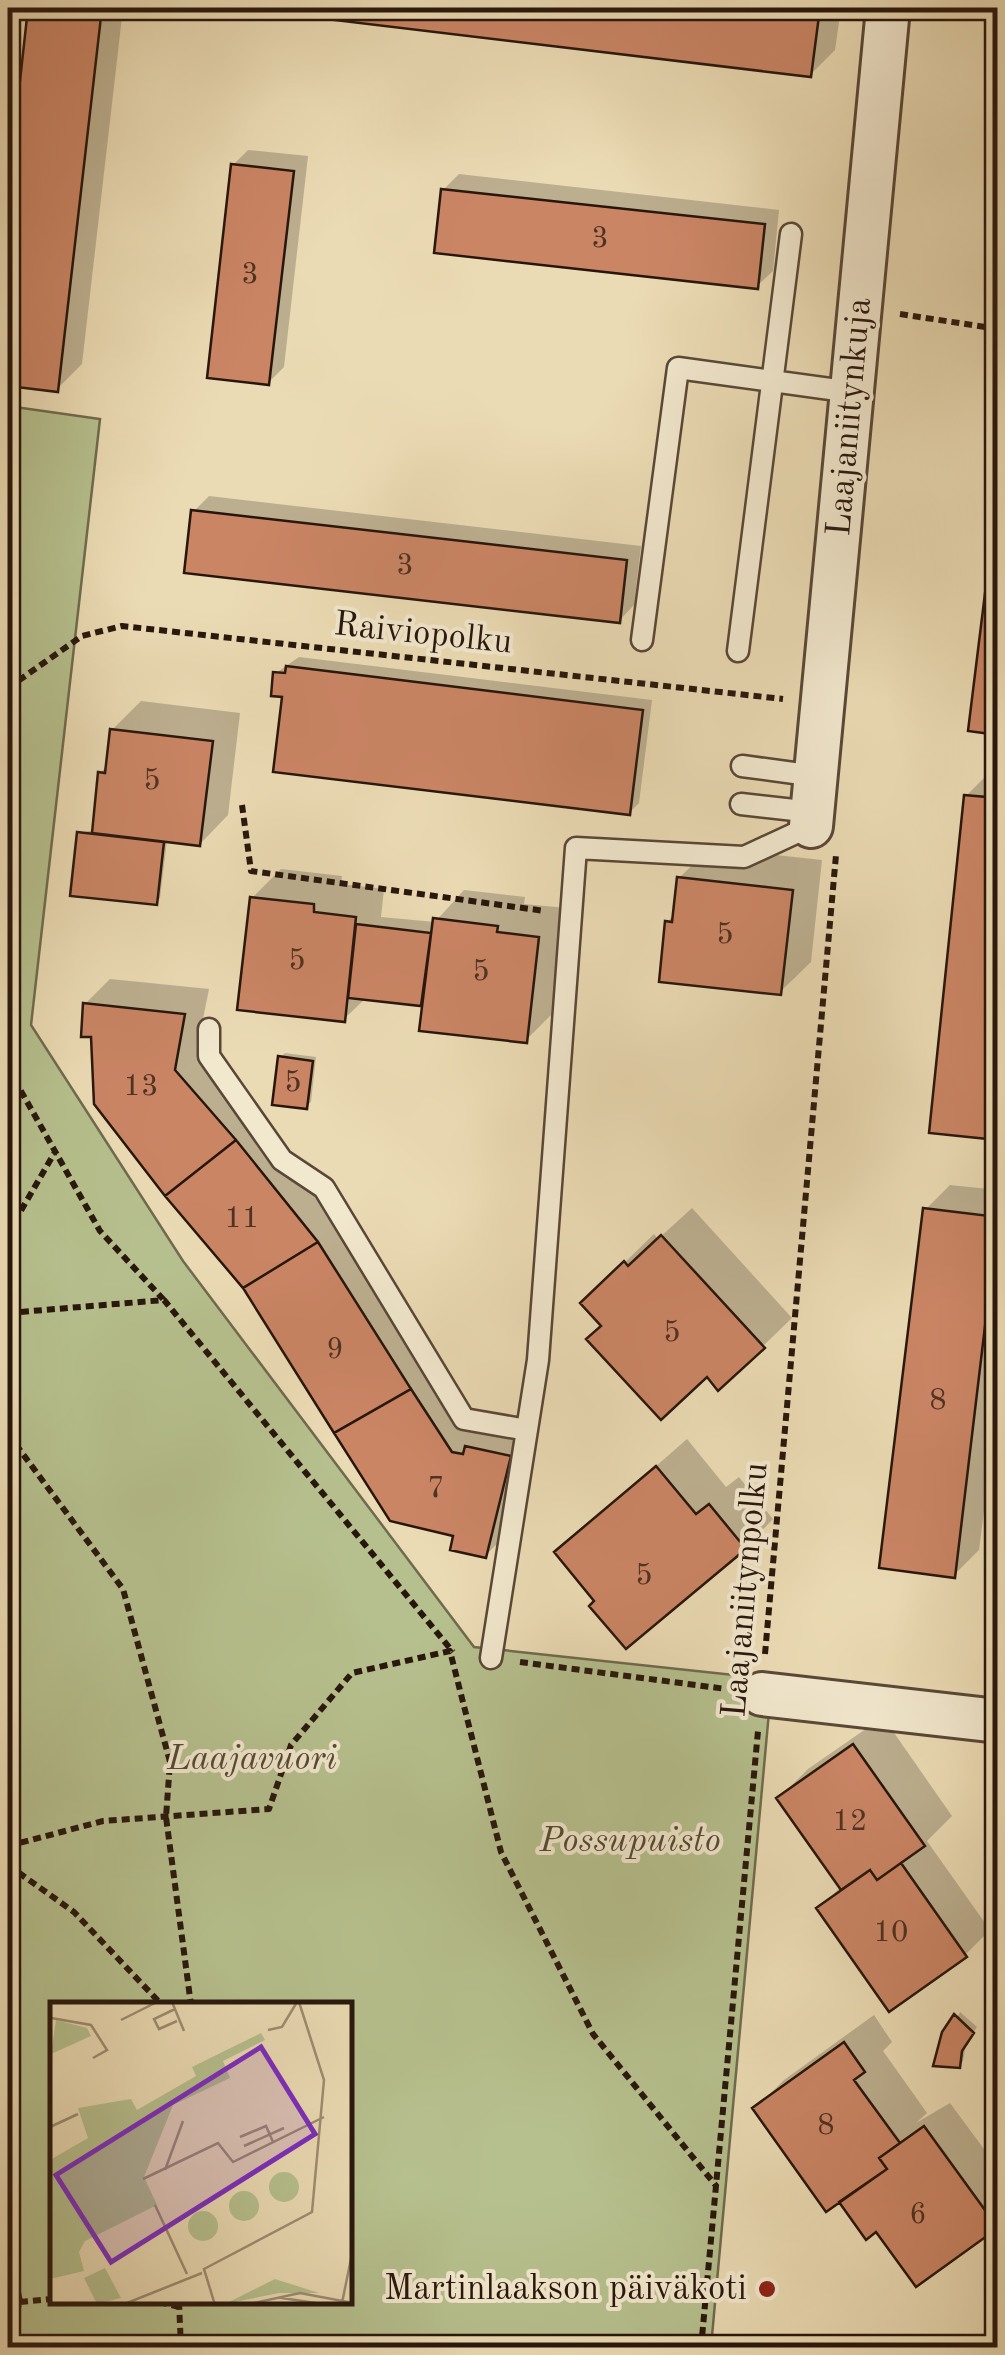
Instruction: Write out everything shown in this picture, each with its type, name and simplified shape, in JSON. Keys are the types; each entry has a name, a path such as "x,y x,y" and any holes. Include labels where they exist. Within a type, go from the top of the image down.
{"street":[{"name":"Laajaniitynkuja","path":"819,813 823,704 888,8"},
{"path":"762,1694 998,1721"}],"lane":[{"path":"738,650 792,234"},
{"path":"642,640 678,368 852,392"},
{"path":"742,766 819,813"},
{"path":"741,804 819,813"},
{"path":"491,1658 538,1360 576,848 744,857 819,813"},
{"path":"210,1029 209,1056 282,1160 324,1188 464,1419 527,1430"}],"path":[{"path":"884,312 998,329"},
{"name":"Raiviopolku","path":"8,688 82,636 122,626 823,704"},
{"path":"242,805 251,871 571,915"},
{"name":"Laajaniitynpolku","path":"702,2348 762,1694 819,813"},
{"path":"8,1068 100,1231 164,1300 450,1652 501,1852 593,2034 718,2188"},
{"path":"8,1233 55,1151"},
{"path":"8,1313 164,1300"},
{"path":"8,1434 123,1588 170,1762 166,1817 191,2002"},
{"path":"8,1846 103,1821 269,1809 291,1746 352,1673 450,1652 762,1694"},
{"path":"8,1865 74,1912 159,2002"},
{"path":"8,2241 20,2302 8,2332"},
{"path":"20,2302 50,2299"},
{"path":"179,2305 181,2348"}],"green space":[{"name":"Laajavuori","path":"8,406 100,419 31,1025 183,1261 474,1647 772,1679 711,2347 8,2348"}],"building":[{"path":"28,8 102,8 58,392 8,386 8,189"},
{"path":"328,8 820,8 811,77 326,19"},
{"path":"231,164 294,171 269,385 207,378"},
{"path":"441,189 765,224 758,289 434,253"},
{"path":"998,488 998,735 968,731"},
{"path":"191,510 627,560 620,623 184,573"},
{"path":"286,666 643,710 630,815 273,772 282,697 271,696 273,672 285,673"},
{"path":"110,729 213,741 200,846 92,833 98,772 105,773"},
{"path":"964,795 998,798 998,1140 929,1133"},
{"path":"77,832 164,842 157,905 70,896"},
{"path":"677,877 793,890 781,995 659,982 665,921 672,922"},
{"path":"250,897 314,904 314,912 356,917 345,1022 237,1010"},
{"path":"433,918 498,926 497,932 539,937 527,1043 419,1031"},
{"path":"356,924 431,933 421,1006 348,998"},
{"path":"83,1003 185,1014 175,1070 236,1140 165,1196 94,1104 91,1037 81,1037"},
{"path":"278,1056 313,1061 307,1109 272,1105"},
{"path":"236,1140 318,1242 243,1288 165,1196"},
{"path":"923,1208 998,1217 955,1578 879,1568"},
{"path":"661,1235 765,1348 718,1391 707,1377 661,1420 586,1339 601,1326 580,1303 624,1261 628,1266"},
{"path":"318,1242 411,1389 334,1433 243,1288"},
{"path":"411,1389 452,1452 463,1454 465,1446 511,1456 486,1558 450,1550 453,1536 390,1521 334,1433"},
{"path":"656,1466 696,1514 709,1504 746,1549 626,1649 589,1606 594,1601 554,1552"},
{"path":"853,1744 925,1846 877,1880 870,1870 841,1890 776,1798"},
{"path":"998,1812 998,1876 991,1837"},
{"path":"901,1863 967,1957 889,2012 816,1908 870,1870 877,1880"},
{"path":"954,2014 974,2033 962,2051 960,2068 933,2066 942,2032"},
{"path":"844,2042 865,2072 854,2080 900,2143 879,2158 887,2169 826,2212 752,2108"},
{"path":"924,2126 998,2228 916,2287 876,2232 866,2240 839,2202 887,2169 879,2158"}],"place":[{"name":"Martinlaakson päiväkoti","path":"767,2289"}],"park label":[{"name":"Possupuisto","path":"630,1841"}]}
